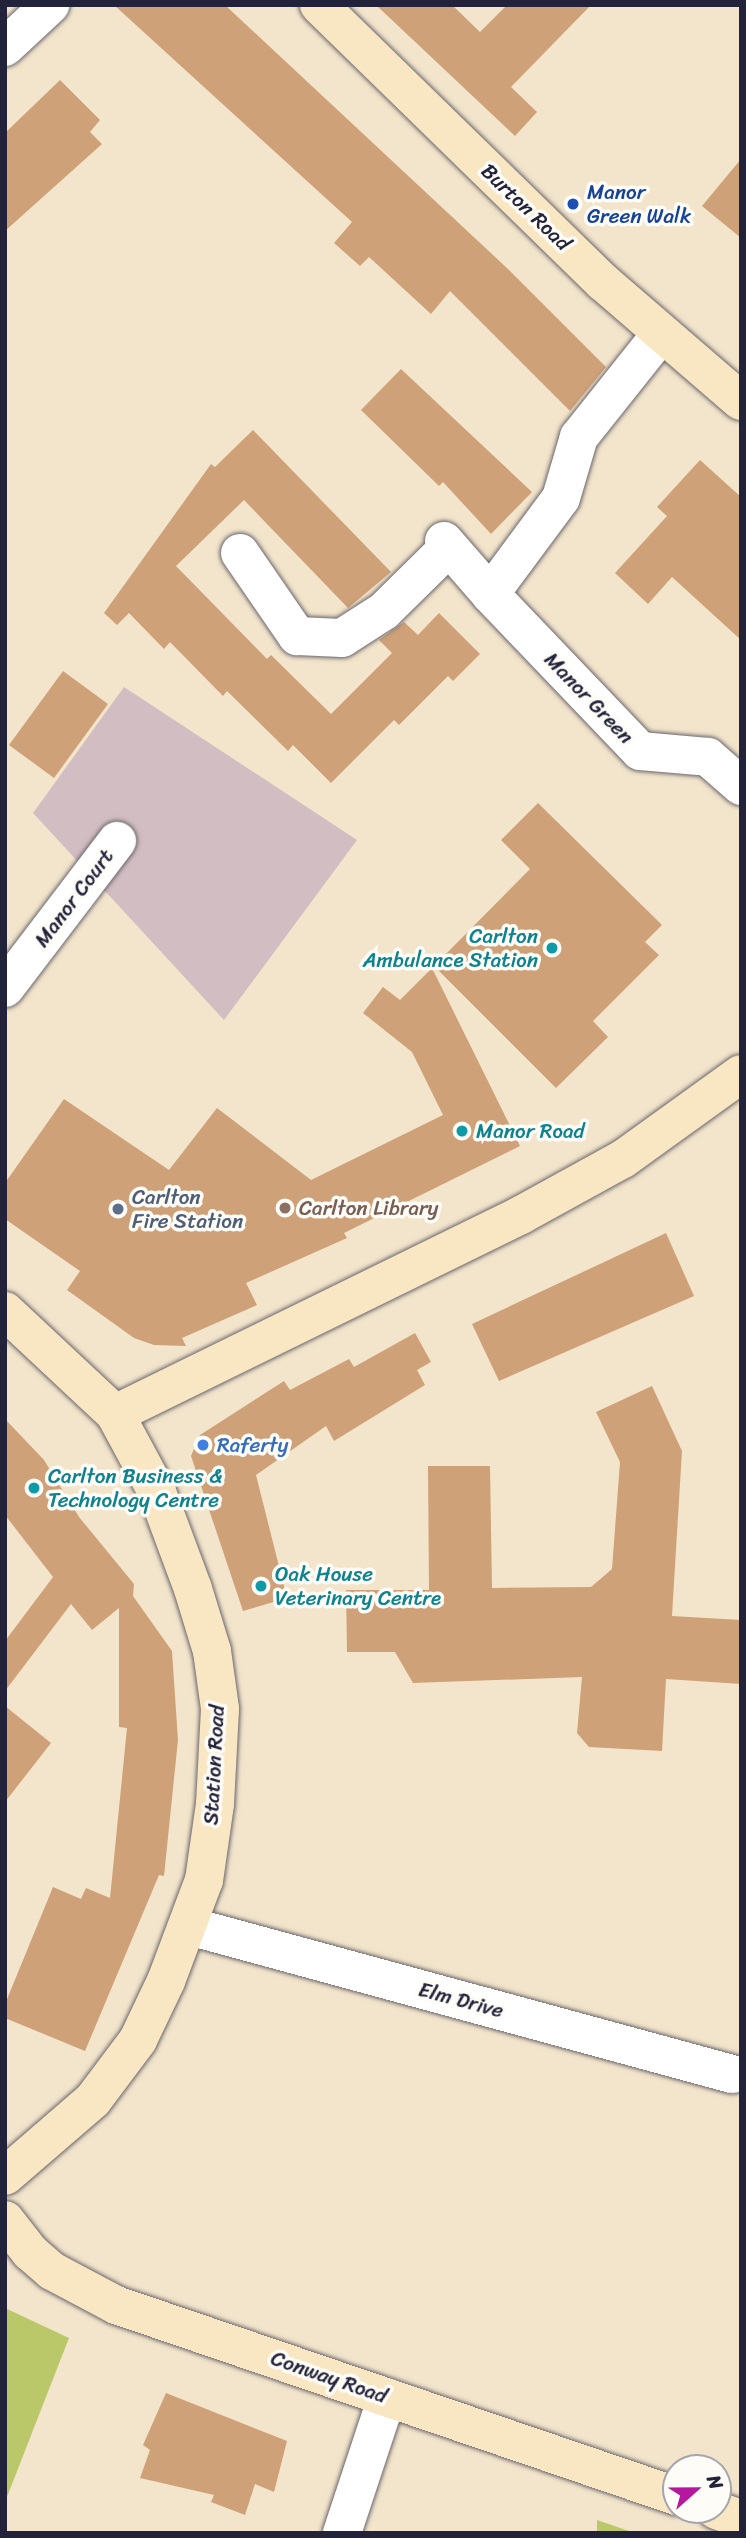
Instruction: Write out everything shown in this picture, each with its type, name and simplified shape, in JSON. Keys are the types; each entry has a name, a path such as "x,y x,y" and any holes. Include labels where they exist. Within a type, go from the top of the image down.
{"street":[{"path":"5,47 50,5"},
{"name":"Burton Road","path":"318,5 660,335 741,401"},
{"path":"240,553 297,636 342,638 384,611 447,544 489,594 561,498 579,437 660,335"},
{"name":"Manor Green","path":"489,594 640,751 708,757 741,786"},
{"name":"Manor Court","path":"5,988 117,841"},
{"path":"115,1414 521,1215 623,1158 741,1074"},
{"name":"Station Road","path":"5,1311 115,1414 157,1492 212,1651 220,1709 215,1804 204,1880 189,1926 138,2040 101,2090 5,2176"},
{"name":"Elm Drive","path":"189,1926 732,2074"},
{"name":"Conway Road","path":"5,2220 52,2271 97,2296 662,2491"},
{"path":"342,2533 387,2398"}],"shaded area":[{"path":"124,687 357,840 224,1020 33,813"}],"green space":[{"path":"5,2308 69,2338 5,2502"},
{"path":"597,2520 635,2533 597,2533"}],"building":[{"path":"114,5 225,5 508,269 606,367 570,411 450,291 431,314 369,257 360,266 334,243 352,222"},
{"path":"376,5 452,5 480,32 507,5 591,5 511,87 537,112 515,136"},
{"path":"60,80 100,120 90,132 102,144 5,231 5,133"},
{"path":"741,159 741,238 702,206"},
{"path":"401,369 532,492 491,534 443,482 439,486 361,410"},
{"path":"253,430 391,572 348,608 244,500 176,566 267,659 271,655 331,714 392,653 379,640 404,622 418,635 439,613 480,654 453,681 448,676 399,725 394,720 331,783 293,745 288,751 227,691 223,696 170,642 164,649 129,613 117,625 104,613 211,464 215,467"},
{"path":"700,460 741,497 741,640 672,577 648,604 615,573 667,516 657,507"},
{"path":"63,671 108,704 54,778 9,745"},
{"name":"Carlton Ambulance Station","path":"538,803 662,925 645,942 659,955 593,1021 608,1037 556,1088 434,966 530,869 501,840"},
{"path":"432,968 520,1146 344,1233 347,1238 246,1283 257,1305 182,1338 186,1346 154,1345 134,1338 67,1290 80,1271 5,1219 5,1183 64,1099 169,1170 217,1108 311,1180 443,1115 412,1052 363,1013 383,987 400,1000"},
{"path":"666,1233 694,1296 499,1381 472,1324"},
{"path":"415,1333 431,1362 417,1370 425,1385 334,1441 326,1426 256,1475 287,1598 243,1611 191,1456 200,1435 284,1381 290,1390 349,1359 354,1367"},
{"path":"652,1386 682,1451 672,1616 741,1620 741,1684 666,1679 662,1751 589,1747 577,1733 582,1677 413,1683 395,1652 347,1652 346,1590 429,1590 428,1466 490,1466 492,1588 591,1587 612,1569 620,1462 596,1412"},
{"path":"5,1419 44,1460 79,1517 134,1584 133,1596 172,1651 178,1740 164,1876 159,1875 85,2051 5,2018 5,2004 53,1887 81,1899 86,1888 110,1898 127,1728 119,1727 119,1608 92,1630 71,1604 5,1691 5,1641 53,1577 5,1515"},
{"path":"5,1706 51,1743 5,1802"},
{"path":"166,2393 287,2441 274,2492 255,2484 245,2515 211,2502 214,2495 140,2478 150,2450 143,2445"}],"place":[{"name":"Manor Green Walk","path":"573,204"},
{"name":"Carlton Ambulance Station","path":"552,948"},
{"name":"Manor Road","path":"462,1131"},
{"name":"Carlton Library","path":"285,1208"},
{"name":"Carlton Fire Station","path":"118,1209"},
{"name":"Raferty","path":"203,1445"},
{"name":"Carlton Business & Technology Centre","path":"34,1488"},
{"name":"Oak House Veterinary Centre","path":"261,1586"}]}
